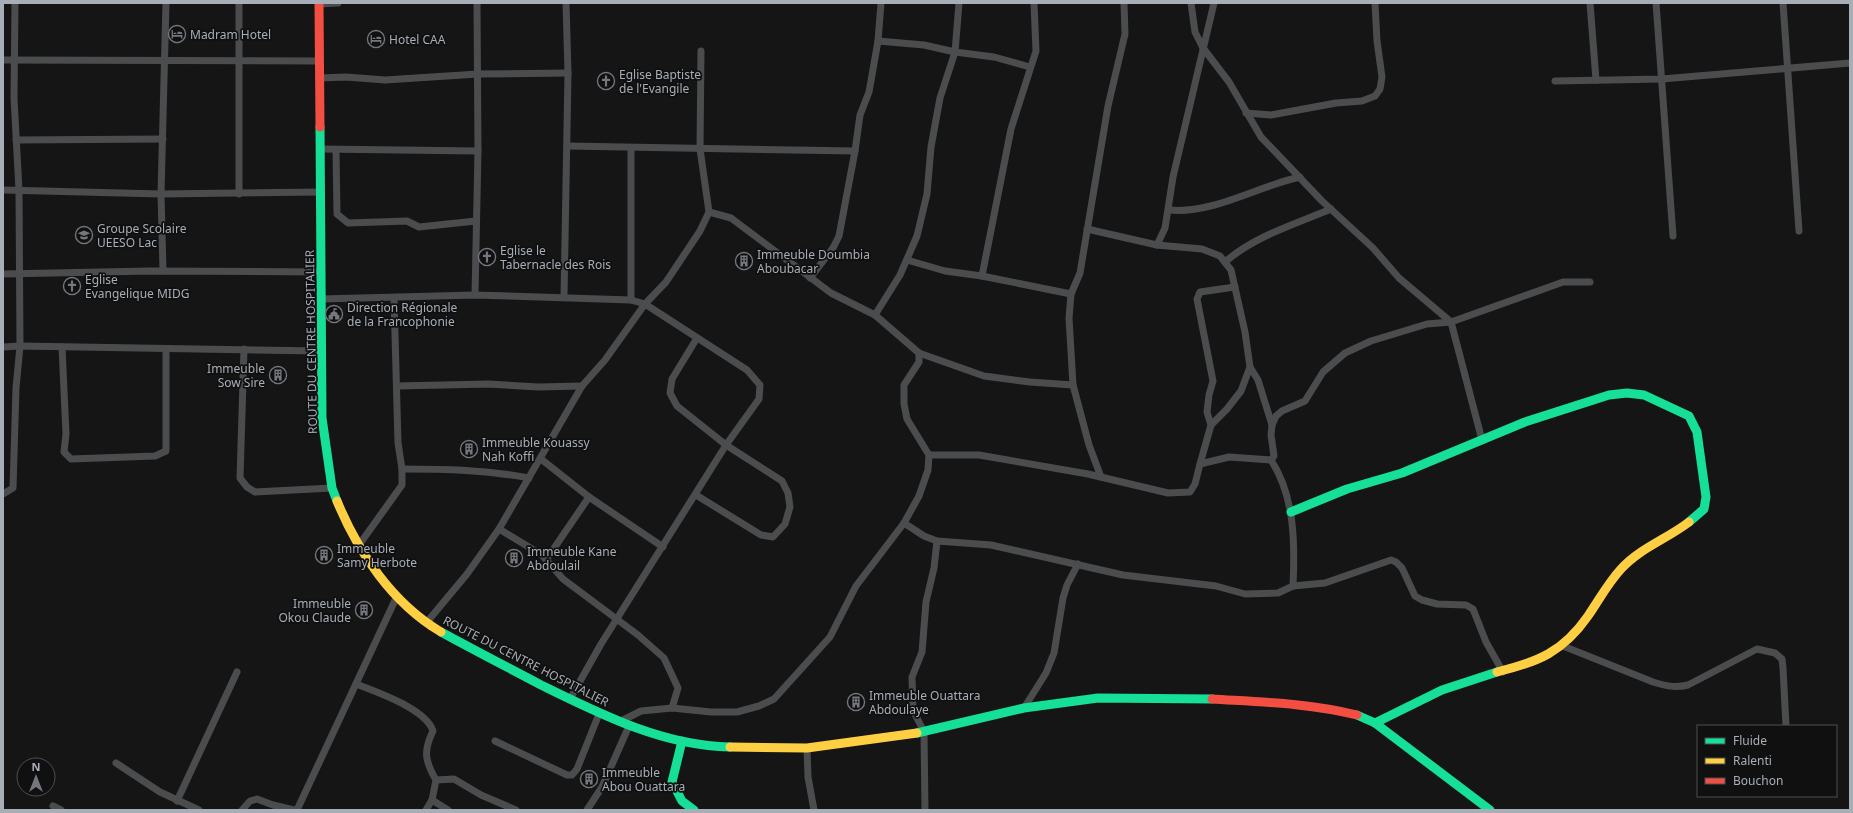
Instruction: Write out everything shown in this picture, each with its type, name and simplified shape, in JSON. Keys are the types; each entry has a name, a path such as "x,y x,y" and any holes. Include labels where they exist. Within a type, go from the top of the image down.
{"street":[{"path":"3,494 13,488 15,479 14,435 20,346 19,190 16,140 15,3"},
{"path":"163,271 161,194 166,3"},
{"path":"239,3 239,194"},
{"path":"319,3 338,3"},
{"name":"ROUTE DU CENTRE HOSPITALIER","path":"319,3 322,418 332,488 343,515 359,545 378,575 398,596 427,622 475,651 599,714 625,724 682,741 724,747 807,748 924,732 1024,708 1098,698 1196,698 1328,708 1357,715 1375,723 1464,788 1490,810"},
{"path":"476,296 478,150 477,3"},
{"path":"564,298 568,73 566,3"},
{"path":"810,278 833,248 839,236 860,115 869,92 878,41 881,3"},
{"path":"875,315 907,260 917,236 927,194 932,147 940,98 955,52 959,3"},
{"path":"982,276 1011,129 1036,51 1034,3"},
{"path":"1101,477 1089,445 1073,385 1069,318 1071,294 1080,273 1108,106 1125,34 1124,3"},
{"path":"1191,3 1195,32 1203,48 1229,82 1261,137 1331,209 1373,248 1399,278 1451,322 1482,440"},
{"path":"1157,245 1166,228 1170,210 1173,177 1214,3"},
{"path":"1246,113 1271,115 1336,102 1362,101 1375,96 1380,89 1382,77 1376,41 1375,3"},
{"path":"1590,3 1596,80"},
{"path":"1656,3 1673,236"},
{"path":"1782,3 1799,231"},
{"path":"878,41 924,45 955,52 994,57 1030,67"},
{"path":"427,622 467,574 499,529 541,460 582,386 605,360 645,304 666,282 700,231 709,212 700,149 701,51"},
{"path":"3,60 164,59 319,61"},
{"path":"1555,81 1662,79 1850,63"},
{"path":"319,78 385,80 478,74 568,73"},
{"path":"16,140 163,139"},
{"path":"567,146 855,150"},
{"path":"631,148 631,300"},
{"path":"321,149 478,150"},
{"path":"336,150 337,214 348,223 407,221 419,227 476,221"},
{"path":"1170,210 1184,211 1209,206 1284,180 1300,177"},
{"path":"3,190 161,194 321,192"},
{"path":"1225,262 1239,250 1255,242 1331,209"},
{"path":"709,212 731,218 831,293 875,315 919,353 984,376 1030,382 1073,385"},
{"path":"1088,229 1157,245 1202,249 1220,256 1225,262 1231,270 1245,332 1250,367 1258,380 1272,425 1274,456 1271,460"},
{"path":"907,260 945,271 982,276 1071,294"},
{"path":"3,274 163,271 321,272"},
{"path":"1272,425 1276,416 1282,411 1305,401 1323,372 1345,353 1371,341 1420,326 1438,322 1451,322 1563,282 1590,282"},
{"path":"929,455 980,455 1101,477 1168,493 1181,494 1190,492 1195,484 1211,425 1208,412 1209,395 1213,381 1196,299 1200,292 1235,287"},
{"path":"321,298 476,296 631,300 645,304 746,370 760,385 759,399 726,445 617,620 570,699"},
{"path":"359,545 402,485 402,469 398,443 394,298"},
{"path":"696,495 761,535 773,537 785,524 790,507 788,493 782,481 726,445 677,406 670,393 672,379 697,338"},
{"path":"3,347 20,346 321,351"},
{"path":"62,347 66,434 64,452 71,459 155,456 166,451 166,349"},
{"path":"244,349 240,478 247,487 255,492 332,488"},
{"path":"586,810 602,787 625,724 641,710 672,708 711,712 737,712 774,699 830,637 856,586 904,523 920,496 928,470 929,455 908,419 904,404 904,385 919,362 919,353"},
{"path":"1211,425 1227,409 1241,391 1250,367"},
{"path":"397,386 488,384 546,387 582,386"},
{"path":"1291,512 1347,489 1402,473 1525,422 1582,403 1615,394 1644,395 1689,416 1694,424 1700,450 1706,497 1704,509 1682,527 1646,548 1621,569 1582,626 1563,646 1524,666 1467,681 1423,698 1375,723"},
{"path":"1200,464 1229,457 1271,460"},
{"path":"541,460 589,497 663,547"},
{"path":"1271,460 1281,475 1291,512 1293,586"},
{"path":"402,469 454,470 505,474 529,478"},
{"path":"546,560 589,497"},
{"path":"904,523 924,536 937,541 991,545 1123,575 1216,586 1245,594 1278,593 1293,586 1325,583 1391,560 1396,562 1402,568 1416,596 1422,600 1437,604 1466,605 1472,609 1486,642 1503,672"},
{"path":"499,529 542,555 563,579 638,635 664,658 678,688 672,708"},
{"path":"925,810 924,732 913,710 912,677 922,652 926,602 934,568 937,541"},
{"path":"1024,708 1046,673 1054,653 1063,598 1067,585 1078,564"},
{"path":"242,810 250,801 257,799 273,806 295,810 398,596"},
{"path":"1563,646 1605,661 1653,682 1673,687 1688,685 1758,650 1775,652 1782,659 1786,725"},
{"path":"177,801 237,672"},
{"path":"356,684 395,699 430,723 433,731 426,746 428,766 436,780 432,800 426,810"},
{"path":"495,741 567,775 572,775 577,769 599,714"},
{"path":"682,741 672,782 682,801 694,810"},
{"path":"807,748 808,777 814,810"},
{"path":"116,763 160,792 199,810"},
{"path":"436,780 454,779 481,795 516,810"},
{"path":"432,800 448,810"},
{"path":"53,806 61,810"}],"traffic: fast":[{"path":"320,127 322,418 332,488 337,501"},
{"path":"1291,512 1347,489 1402,473 1525,422 1609,395 1627,393 1644,395 1689,416 1697,432 1706,497 1704,509 1689,522"},
{"path":"441,632 541,685 609,717 656,735 680,741 730,747"},
{"path":"1375,723 1442,690 1497,672"},
{"path":"917,733 1024,708 1098,698 1212,699"},
{"path":"1357,715 1375,723 1490,810"},
{"path":"682,741 672,782 682,801 694,810"}],"traffic: slow":[{"path":"337,501 355,539 378,575 407,606 423,620 441,632"},
{"path":"1497,672 1525,664 1548,654 1559,647 1579,628 1612,580 1628,562 1645,549 1672,534 1689,522"},
{"path":"730,747 807,748 917,733"}],"traffic: jam":[{"path":"319,3 320,127"},
{"path":"1212,699 1303,705 1357,715"}],"place":[{"name":"Madram Hotel","path":"177,34"},
{"name":"Hotel CAA","path":"376,39"},
{"name":"Eglise Baptiste de l'Evangile","path":"606,81"},
{"name":"Groupe Scolaire UEESO Lac","path":"84,235"},
{"name":"Eglise le Tabernacle des Rois","path":"487,257"},
{"name":"Immeuble Doumbia Aboubacar","path":"744,261"},
{"name":"Eglise Evangelique MIDG","path":"72,286"},
{"name":"Direction Régionale de la Francophonie","path":"334,314"},
{"name":"Immeuble Sow Sire","path":"278,375"},
{"name":"Immeuble Kouassy Nah Koffi","path":"469,449"},
{"name":"Immeuble Samy Herbote","path":"324,555"},
{"name":"Immeuble Kane Abdoulail","path":"514,558"},
{"name":"Immeuble Okou Claude","path":"364,610"},
{"name":"Immeuble Ouattara Abdoulaye","path":"856,702"},
{"name":"Immeuble Abou Ouattara","path":"589,779"}]}
